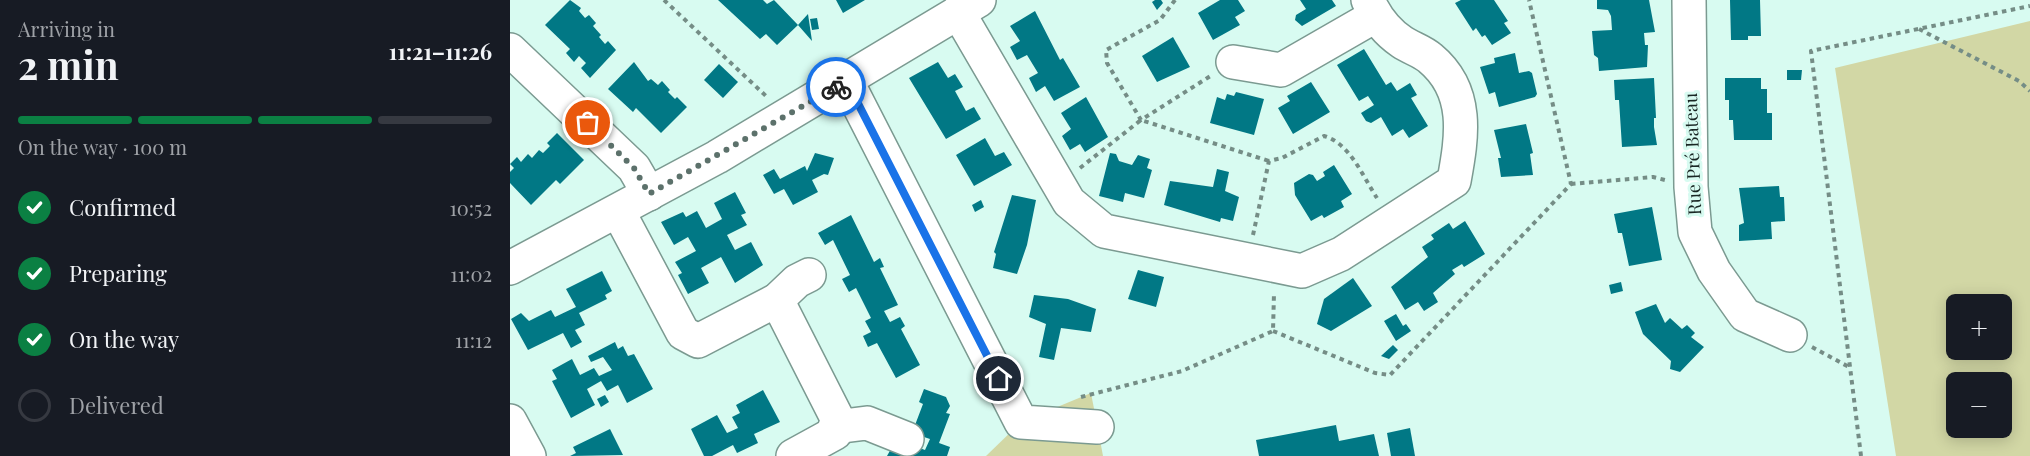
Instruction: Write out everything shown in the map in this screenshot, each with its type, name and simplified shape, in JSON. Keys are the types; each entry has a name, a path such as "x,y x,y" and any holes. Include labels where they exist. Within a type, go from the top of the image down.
{"street":[{"name":"Rue Pré Bateau","path":"1689,0 1691,187 1695,232 1714,272 1744,315 1790,335"},
{"path":"510,268 649,194 781,119 968,6 1069,202 1104,231 1302,272 1341,254 1393,223 1454,181 1462,137 1454,84 1430,58 1401,42 1371,8 1281,70 1233,62"},
{"path":"510,50 634,168 649,194"},
{"path":"846,80 1021,422 1098,427"},
{"path":"618,211 683,333 698,340 777,300 797,281 809,274"},
{"path":"777,300 837,418 835,433 793,456"},
{"path":"510,421 529,456"},
{"path":"835,427 867,423 907,439"}],"path":[{"path":"664,0 747,76 770,100 781,119"},
{"path":"1175,0 1160,20 1106,50 1107,63 1141,120 1269,161 1282,158 1324,136 1335,139 1347,151 1393,223"},
{"path":"1529,0 1571,184"},
{"path":"1861,456 1811,51 2030,6"},
{"path":"1919,29 2019,81 2030,91"},
{"path":"1058,183 1102,153 1141,120 1233,62"},
{"path":"1269,161 1261,262 1273,331"},
{"path":"1071,401 1091,393 1182,371 1273,331 1375,373 1390,375 1571,184 1653,177 1691,187"},
{"path":"1790,335 1849,367"}],"green space":[{"path":"2030,21 2030,456 1896,456 1835,68"},
{"path":"1091,393 1103,456 986,456 1021,422"}],"building":[{"path":"570,0 581,8 579,11 585,18 589,15 596,23 593,26 605,44 608,41 616,50 590,78 581,68 586,63 579,56 574,62 566,53 570,49 545,25"},
{"path":"718,0 763,0 767,4 774,0 798,25 777,45 766,34 760,39"},
{"path":"836,0 865,0 843,13"},
{"path":"1161,0 1163,3 1157,10 1152,2"},
{"path":"1220,0 1238,0 1245,11 1235,17 1240,25 1213,40 1198,13"},
{"path":"1300,0 1332,0 1336,6 1302,26 1295,20 1296,15 1306,9"},
{"path":"1461,0 1494,0 1508,21 1504,23 1511,33 1492,45 1476,28 1473,31 1455,3"},
{"path":"1597,0 1649,0 1655,32 1644,33 1645,45 1648,45 1647,67 1599,71 1598,58 1594,55 1592,31 1612,30 1608,10 1597,9"},
{"path":"1730,0 1760,0 1761,36 1748,36 1748,40 1731,40"},
{"path":"1035,11 1060,60 1063,58 1080,87 1054,101 1045,86 1036,92 1029,78 1038,73 1027,55 1017,60 1010,47 1020,41 1010,26"},
{"path":"808,14 812,41 798,25"},
{"path":"817,18 819,29 812,30 810,19"},
{"path":"1173,37 1190,67 1157,82 1142,56"},
{"path":"1364,49 1386,85 1391,82 1397,91 1410,83 1417,95 1411,98 1428,126 1409,138 1403,129 1392,136 1381,117 1371,123 1366,121 1361,113 1374,105 1368,96 1359,101 1337,65"},
{"path":"1515,53 1519,73 1529,71 1532,73 1537,94 1535,97 1499,107 1495,92 1489,94 1480,67 1495,63 1494,58"},
{"path":"634,62 648,81 651,79 658,85 662,81 670,90 668,92 687,107 661,133 636,108 633,112 608,89"},
{"path":"938,62 948,78 955,74 963,87 955,91 966,111 974,107 981,119 946,139 909,78"},
{"path":"719,64 738,82 723,98 704,80"},
{"path":"1787,70 1802,70 1801,80 1787,80"},
{"path":"1654,78 1656,118 1654,118 1654,127 1657,145 1622,147 1619,100 1615,100 1614,80"},
{"path":"1725,78 1761,78 1761,89 1767,89 1767,113 1772,113 1772,140 1734,140 1733,120 1729,120 1729,100 1725,100"},
{"path":"1311,82 1330,112 1293,134 1278,108 1290,101 1287,96"},
{"path":"1236,92 1264,99 1254,135 1210,123 1217,97 1225,100 1227,94 1234,96"},
{"path":"1086,97 1108,137 1085,152 1080,144 1070,150 1062,136 1071,129 1061,113"},
{"path":"835,103 838,107 828,113 825,109"},
{"path":"1526,124 1533,153 1530,154 1533,175 1501,177 1498,158 1501,158 1494,130"},
{"path":"557,133 584,160 560,184 556,180 531,205 510,183 510,172 514,168 510,164 517,157 521,162 528,154 532,158 539,150 543,153 550,146 547,143"},
{"path":"985,138 995,156 1004,152 1012,165 974,186 956,155"},
{"path":"815,153 834,158 828,175 824,174 812,180 818,192 793,205 784,189 774,194 763,175 774,169 780,179 805,166 807,171"},
{"path":"1110,153 1116,154 1119,161 1132,165 1138,155 1150,159 1147,168 1152,170 1144,198 1125,193 1123,202 1099,196"},
{"path":"1334,165 1352,194 1341,201 1344,207 1324,218 1322,215 1311,221 1295,195 1294,183 1309,174 1313,175 1317,181 1325,176 1323,172"},
{"path":"1217,169 1229,172 1225,191 1239,197 1233,221 1221,218 1220,222 1164,205 1170,181 1213,187"},
{"path":"1779,186 1780,197 1784,197 1785,221 1771,222 1772,239 1739,241 1739,225 1744,223 1739,188"},
{"path":"735,192 746,213 741,215 747,225 727,235 735,250 751,242 763,265 735,283 721,257 701,268 709,283 688,294 678,275 682,273 675,262 696,251 688,237 674,245 661,222 683,212 686,217 697,211 706,228 722,219 714,203"},
{"path":"1012,195 1036,200 1027,245 1017,274 993,268 996,254 994,252"},
{"path":"981,200 984,207 975,212 972,205"},
{"path":"1652,207 1662,260 1629,266 1622,233 1618,233 1614,214"},
{"path":"851,215 874,262 880,258 884,267 880,268 898,305 884,311 890,322 900,317 905,326 901,329 920,365 896,378 877,343 868,347 863,336 871,332 865,321 871,318 856,288 849,292 842,279 850,275 833,240 825,245 818,233"},
{"path":"1465,221 1485,254 1464,267 1462,264 1452,270 1455,274 1433,293 1438,302 1424,311 1418,302 1405,310 1391,287 1428,257 1422,247 1434,239 1431,235 1449,223 1453,229"},
{"path":"1138,270 1164,277 1156,307 1128,299"},
{"path":"602,271 612,291 605,295 607,299 579,313 585,325 575,330 582,342 571,348 563,333 528,350 511,319 521,313 529,321 551,310 555,317 576,307 566,289"},
{"path":"1353,278 1372,306 1331,331 1317,324 1324,299"},
{"path":"1621,282 1623,291 1611,294 1609,285"},
{"path":"1034,295 1068,299 1096,309 1091,332 1061,328 1054,360 1039,357 1046,324 1029,317"},
{"path":"1656,304 1665,323 1670,318 1682,329 1687,325 1695,333 1691,337 1704,347 1680,372 1670,369 1671,361 1643,334 1635,312"},
{"path":"1396,314 1403,326 1406,324 1411,331 1396,341 1384,321"},
{"path":"615,342 618,349 623,346 628,356 634,354 653,389 627,403 618,385 607,391 601,381 587,389 595,405 571,418 552,381 557,379 552,370 572,359 580,375 594,368 599,376 612,370 603,357 591,362 588,356"},
{"path":"1393,345 1398,350 1389,359 1381,356"},
{"path":"924,389 946,397 950,406 946,413 950,414 939,443 950,447 947,456 887,456 892,447 914,446 925,450 930,439 912,433 923,404 919,402"},
{"path":"763,390 780,422 754,434 758,443 737,453 733,445 712,456 704,456 691,429 717,415 727,433 738,428 732,417 740,413 736,405"},
{"path":"605,395 609,402 601,407 597,399"},
{"path":"1336,425 1339,441 1374,434 1379,456 1259,456 1256,440"},
{"path":"1410,428 1415,456 1391,456 1387,433"},
{"path":"610,429 623,455 570,456 576,453 573,447"}],"way so far":[{"path":"588,123 634,168 649,194 836,87"}],"route":[{"path":"836,87 846,80 999,379"}]}
